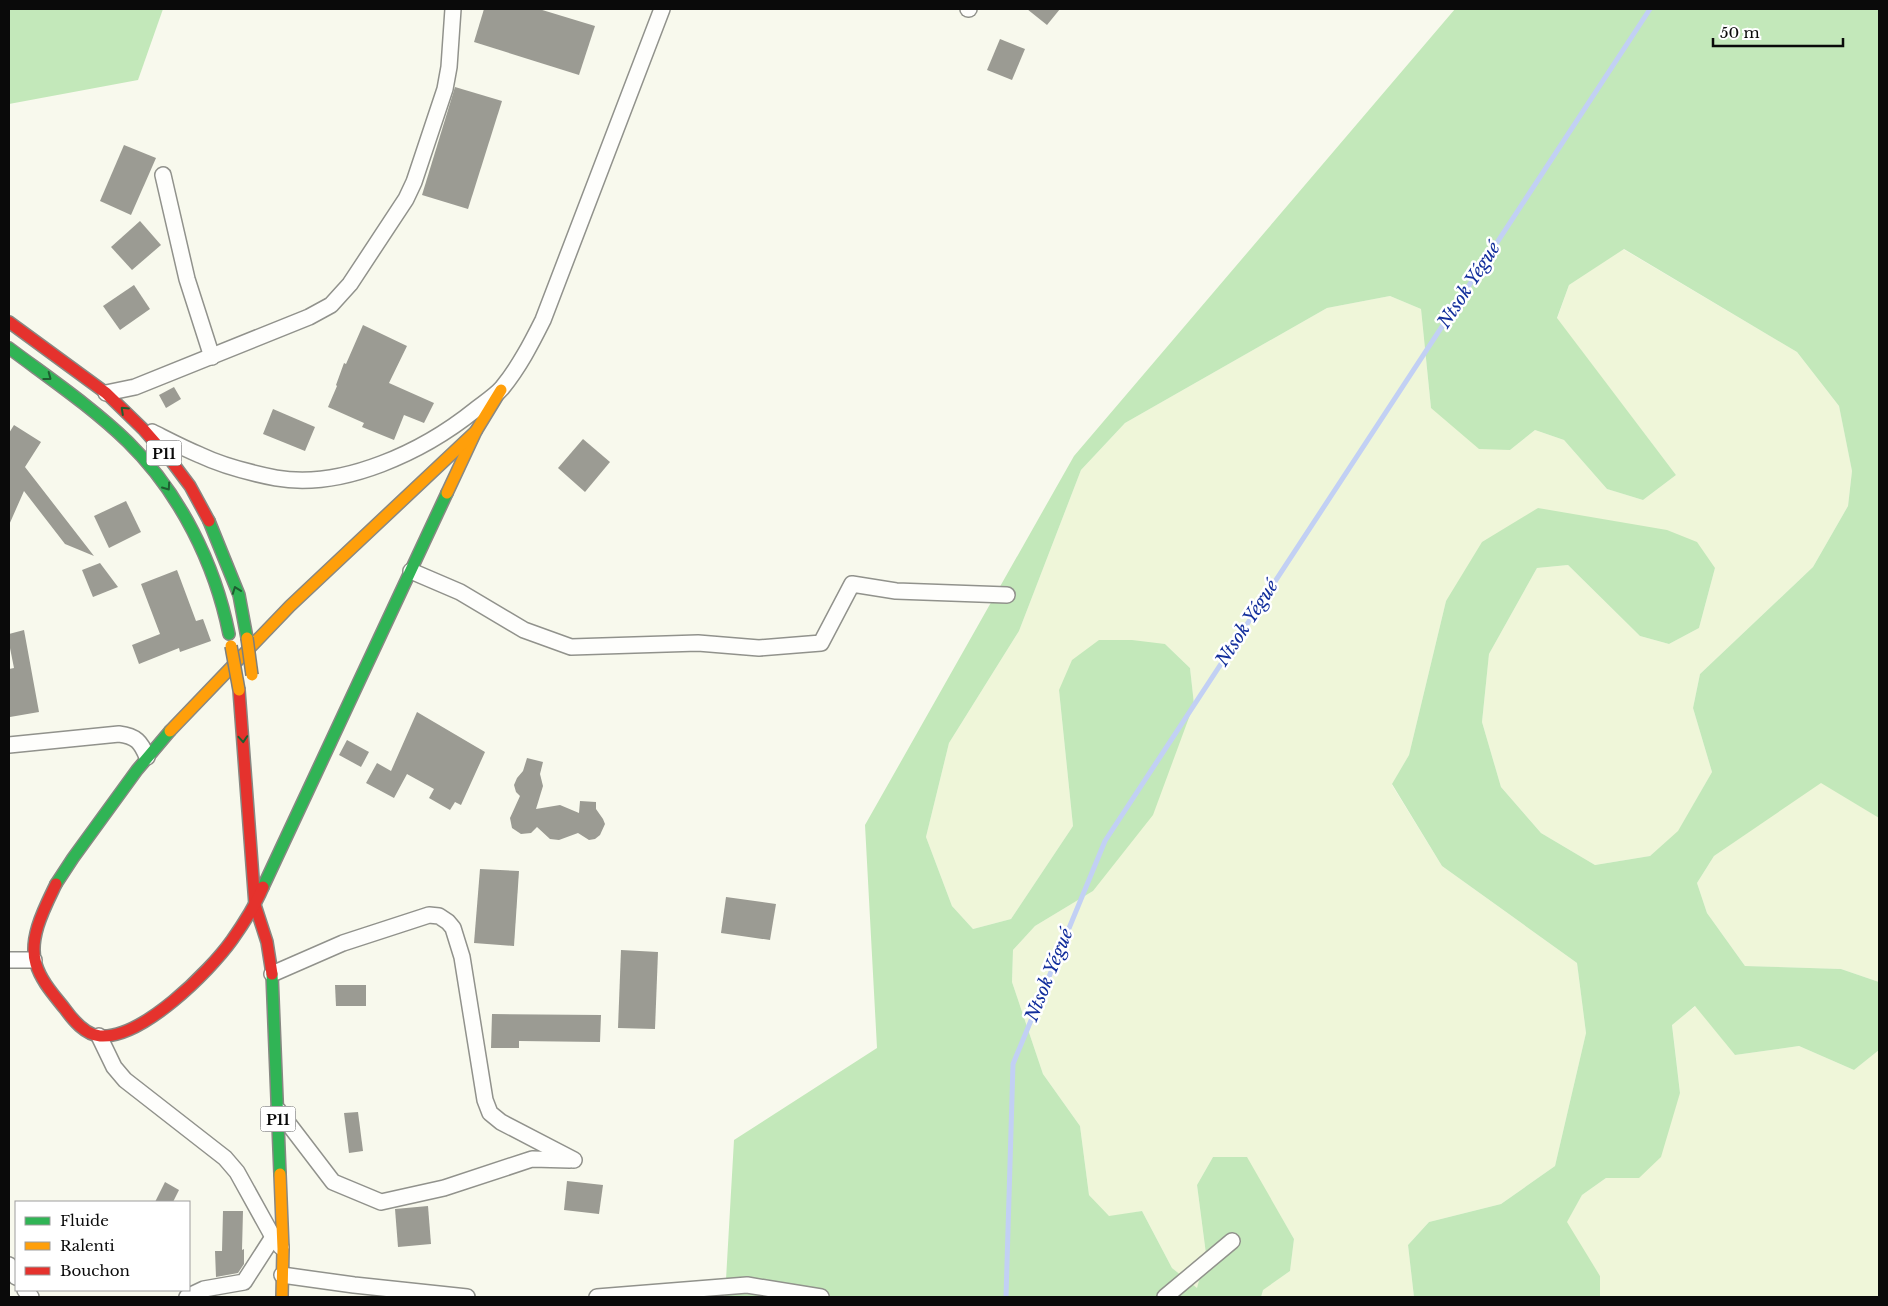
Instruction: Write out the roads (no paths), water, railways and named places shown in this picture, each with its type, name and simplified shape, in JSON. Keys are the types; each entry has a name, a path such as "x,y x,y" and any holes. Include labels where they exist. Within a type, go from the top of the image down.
{"main road":[{"name":"P11","path":"9,322 106,393 144,428 190,486 207,516 239,595 252,680"},
{"name":"P11","path":"9,348 89,408 128,442 158,475 186,519 200,546 223,603 239,690 255,905 267,942 272,974 278,1110 278,1243 282,1275 282,1297"},
{"path":"476,431 290,605 196,702 148,757 62,874 45,906 34,940 34,960 40,976 72,1018 85,1029 99,1036 124,1033 138,1026 179,996 224,950 255,905 476,431 501,390"},
{"name":"P11","path":"267,847 269,875 267,942"}],"street":[{"path":"106,393 136,387 309,317 331,305 350,284 406,199 414,182 445,88 449,67 453,9"},
{"path":"144,428 201,456 242,469 278,478 314,480 353,474 385,463 431,440 463,420 501,390 525,356 543,320 662,9"},
{"path":"163,175 187,278 212,357"},
{"path":"411,571 460,592 524,630 571,647 698,643 760,648 821,643 852,584 896,591 1007,594"},
{"path":"9,745 119,734 131,736 141,742 148,757"},
{"path":"272,974 359,938 429,915 439,916 453,928 462,957 485,1100 490,1113 510,1128 574,1160 532,1159 444,1188 381,1202 333,1182 278,1110"},
{"path":"9,960 34,960"},
{"path":"99,1036 114,1066 125,1080 225,1158 237,1172 278,1243 244,1282 204,1289 186,1297"},
{"path":"1165,1297 1232,1241"},
{"path":"282,1275 467,1297"},
{"path":"597,1297 747,1286 821,1297"}],"waterway":[{"name":"Ntsok Yégué","path":"1006,1297 1013,1064 1105,841 1650,9"}]}
